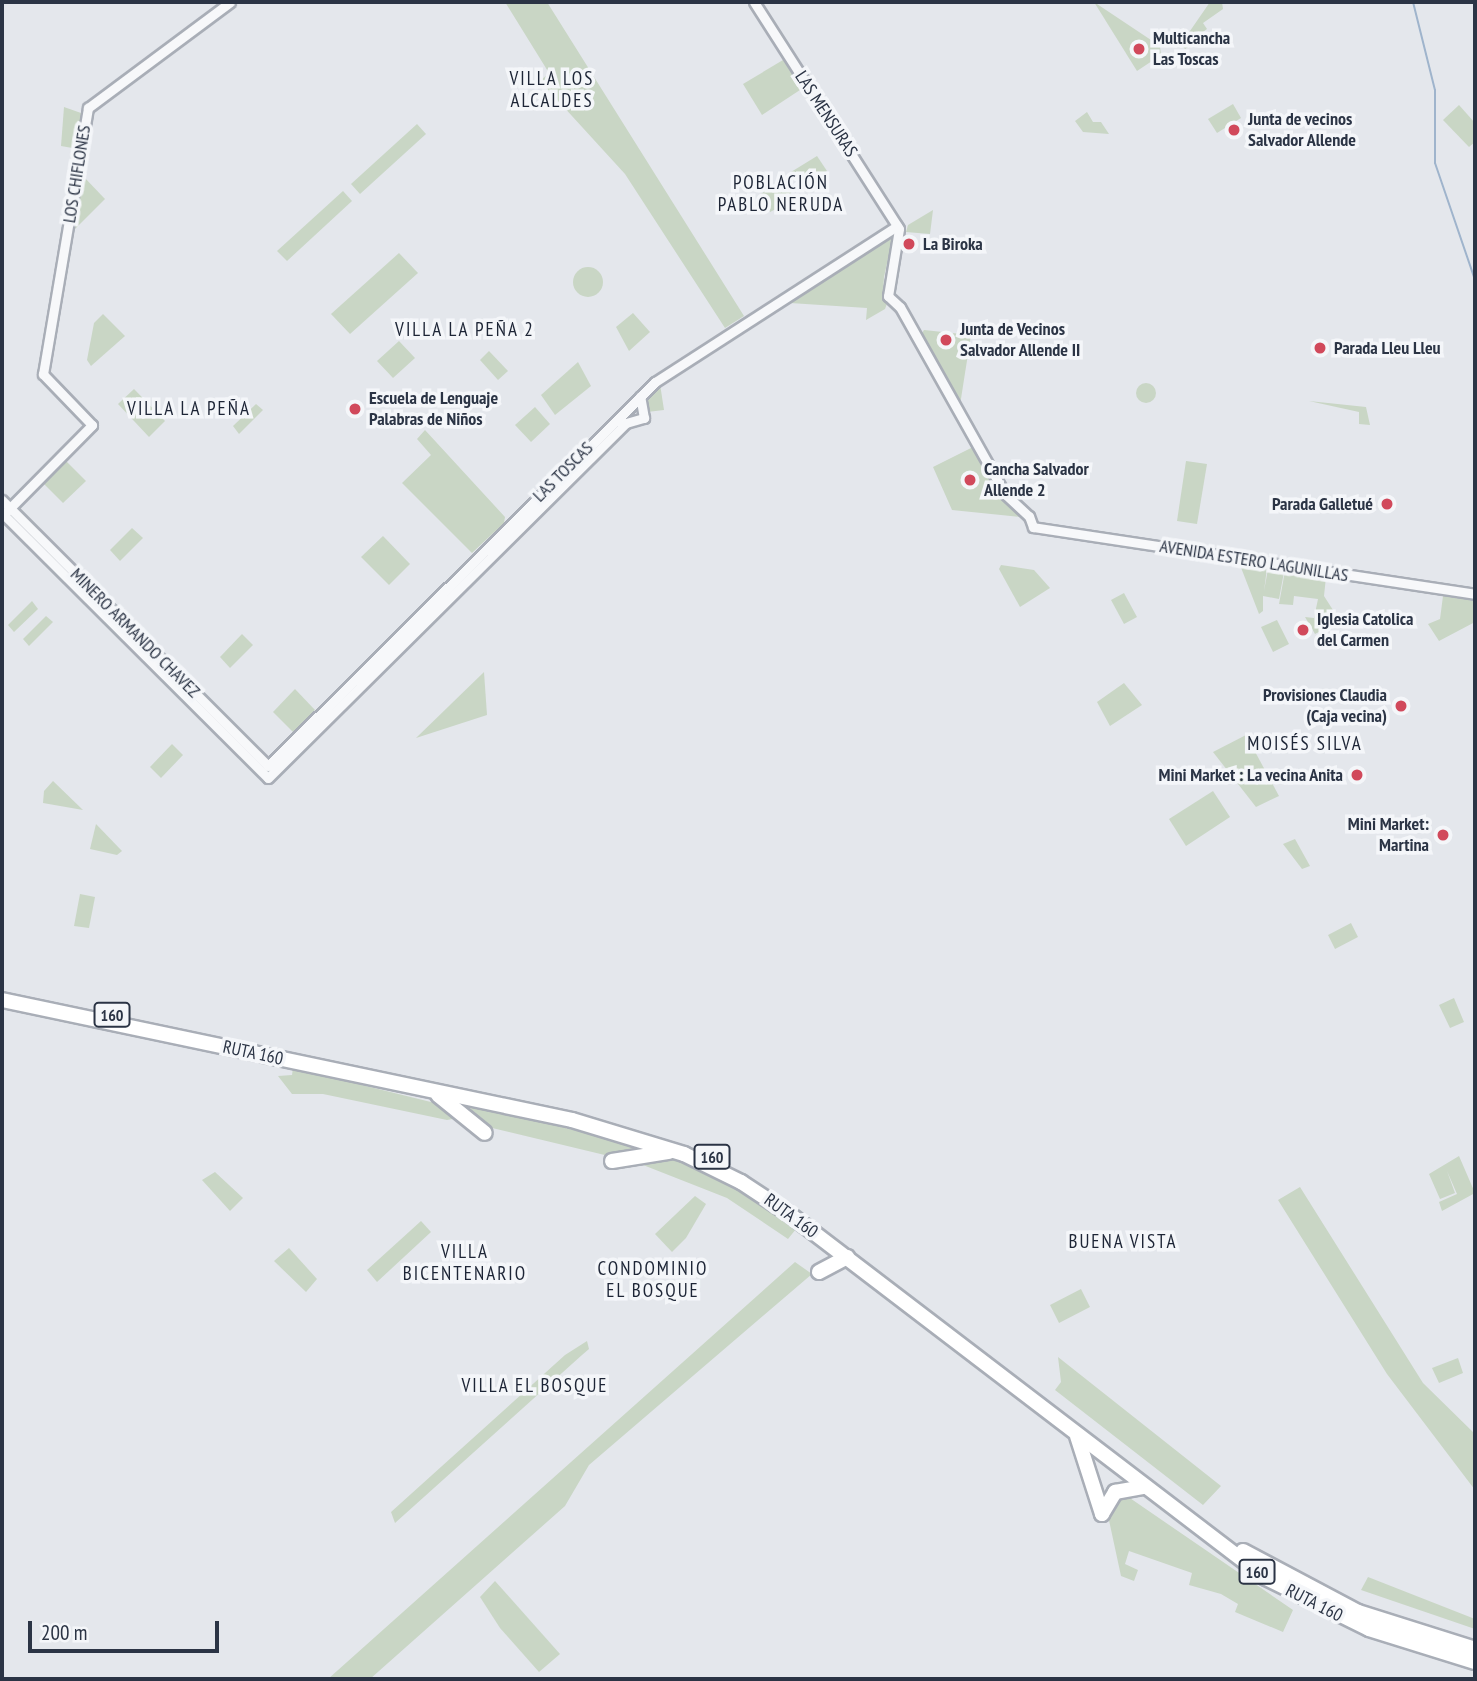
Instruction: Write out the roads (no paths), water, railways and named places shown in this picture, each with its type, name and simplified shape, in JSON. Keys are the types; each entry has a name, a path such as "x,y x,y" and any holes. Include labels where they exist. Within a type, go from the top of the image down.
{"highway":[{"name":"RUTA 160","path":"2,991 607,1119 706,1154 812,1219 1254,1558 1358,1612 1475,1649"},
{"name":"RUTA 160","path":"2,1000 609,1129 684,1154 758,1192 847,1257 1242,1562 1306,1600 1385,1636 1475,1662"},
{"path":"427,1090 461,1112 485,1133"},
{"path":"456,1126 461,1112"},
{"path":"612,1161 649,1152 684,1154"},
{"path":"819,1272 847,1257"},
{"path":"1076,1435 1102,1514 1115,1492 1143,1486"}],"street":[{"name":"LOS CHIFLONES","path":"5,512 92,425 43,374 88,108 230,2"},
{"name":"LAS MENSURAS","path":"754,2 897,226"},
{"name":"AVENIDA ESTERO LAGUNILLAS","path":"897,226 886,292 898,304 1005,494 1028,516 1033,527 1475,594"},
{"name":"LAS TOSCAS","path":"268,766 663,376 897,226"},
{"name":"LAS TOSCAS","path":"268,778 626,423 643,418 640,396"},
{"name":"MINERO ARMANDO CHAVEZ","path":"2,500 5,512 268,778"},
{"name":"MINERO ARMANDO CHAVEZ","path":"5,512 268,766"}],"waterway":[{"path":"1413,2 1435,90 1435,163 1475,280"}],"place":[{"name":"Multicancha Las Toscas","path":"1139,49"},
{"name":"Junta de vecinos Salvador Allende","path":"1234,130"},
{"name":"La Biroka","path":"909,244"},
{"name":"Junta de Vecinos Salvador Allende II","path":"946,340"},
{"name":"Parada Lleu Lleu","path":"1320,348"},
{"name":"Escuela de Lenguaje Palabras de Niños","path":"355,409"},
{"name":"Cancha Salvador Allende 2","path":"970,480"},
{"name":"Parada Galletué","path":"1387,504"},
{"name":"Iglesia Catolica del Carmen","path":"1303,630"},
{"name":"Provisiones Claudia (Caja vecina)","path":"1401,706"},
{"name":"Mini Market : La vecina Anita","path":"1357,775"},
{"name":"Mini Market: Martina","path":"1443,835"}],"district":[{"name":"VILLA LOS ALCALDES","path":"552,90"},
{"name":"POBLACIÓN PABLO NERUDA","path":"781,194"},
{"name":"VILLA LA PEÑA 2","path":"465,330"},
{"name":"VILLA LA PEÑA","path":"189,409"},
{"name":"MOISÉS SILVA","path":"1305,744"},
{"name":"BUENA VISTA","path":"1123,1242"},
{"name":"VILLA BICENTENARIO","path":"465,1263"},
{"name":"CONDOMINIO EL BOSQUE","path":"653,1280"},
{"name":"VILLA EL BOSQUE","path":"535,1386"}]}
